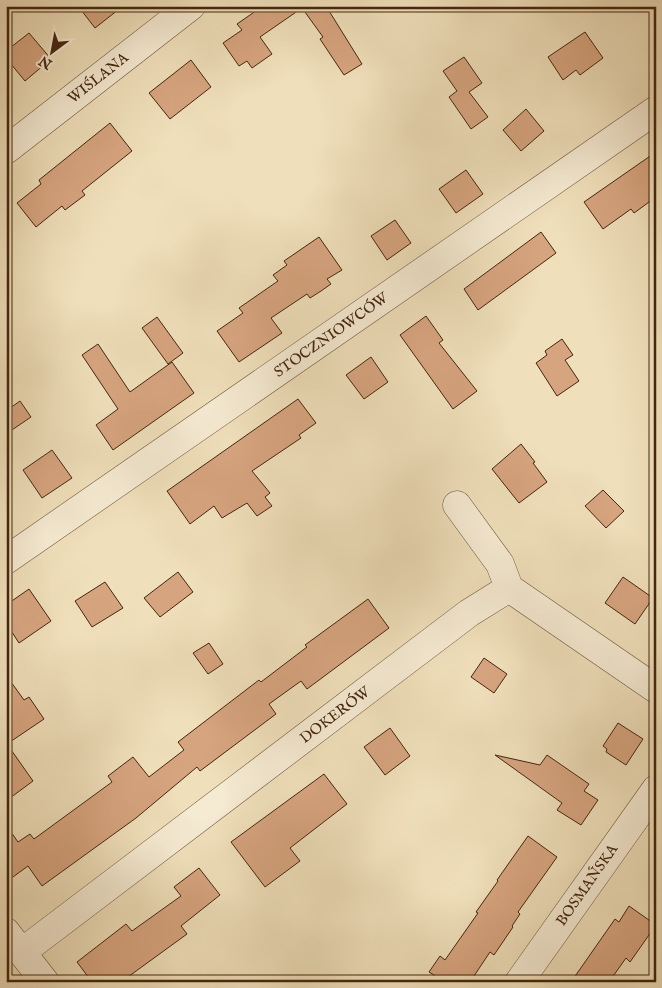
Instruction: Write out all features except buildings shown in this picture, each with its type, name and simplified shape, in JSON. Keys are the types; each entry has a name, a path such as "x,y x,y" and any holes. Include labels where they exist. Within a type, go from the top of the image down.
{"street":[{"name":"WIŚLANA","path":"6,150 191,6"},
{"name":"STOCZNIOWCÓW","path":"6,560 656,110"},
{"path":"457,505 500,564 509,588 656,689"},
{"name":"DOKERÓW","path":"14,942 461,619 509,588"},
{"name":"BOSMAŃSKA","path":"519,982 656,789"},
{"path":"14,942 45,982"}]}
